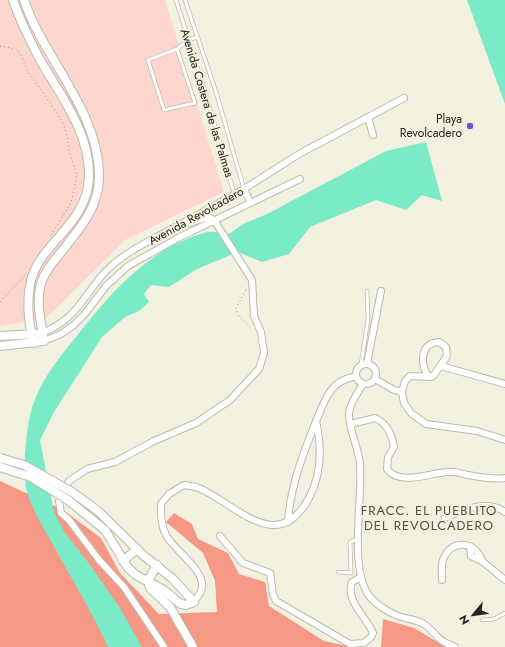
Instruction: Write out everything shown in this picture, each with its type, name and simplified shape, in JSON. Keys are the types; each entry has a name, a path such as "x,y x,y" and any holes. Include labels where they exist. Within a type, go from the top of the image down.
{"main road":[{"path":"13,0 22,25 82,134 87,156 89,177 84,200 76,216 41,260 32,276 29,304 33,339"},
{"path":"24,0 31,21 78,103 92,131 97,154 99,177 94,203 85,222 50,266 42,281 39,305 43,337"},
{"name":"Avenida Revolcadero","path":"0,336 33,339"},
{"name":"Avenida Revolcadero","path":"0,346 43,337"},
{"path":"0,458 24,465 72,492 98,511 137,548 173,579 194,602 186,605 181,604 162,589 136,575 123,561 105,530 94,519 68,500 30,477 0,466"},
{"path":"123,561 137,548"},
{"path":"157,565 148,581 150,588 170,607 193,647"}],"street":[{"name":"Avenida Revolcadero","path":"43,337 77,310 107,270 121,258 244,189 299,154 404,98"},
{"path":"368,117 374,135"},
{"name":"Avenida Revolcadero","path":"43,337 60,334 74,325 84,315 106,286 128,266 169,242 240,206 300,179"},
{"name":"Avenida Costera de las Palmas","path":"244,189 250,202"},
{"name":"Avenida Costera de las Palmas","path":"234,194 240,206"},
{"path":"164,647 124,587 99,560 69,520 61,513 59,501 69,480 87,469 115,462 154,441 196,423 230,400 259,369 264,353 261,332 254,316 252,283 219,226 214,220 208,217 172,229"},
{"path":"363,384 356,376 356,372 364,364 381,290"},
{"path":"77,310 84,315"},
{"path":"428,376 423,367 424,349 434,342 442,344 447,352 445,361 434,375 428,376 407,377 402,392 404,403 411,413 426,424 477,432 505,440"},
{"path":"364,364 375,369 375,379"},
{"path":"441,366 505,384"},
{"path":"288,522 302,457 316,421 332,389 339,383 356,376"},
{"path":"375,379 371,382 363,384 353,400 349,414 360,460 361,480 358,538 363,586 371,598 383,608 399,616 416,620 425,625 442,641 454,647"},
{"path":"375,379 394,390 402,392"},
{"path":"351,424 375,418 384,424 394,446 388,457 387,469 391,474 398,477 412,477 450,471 482,478 505,478"},
{"path":"194,602 202,590 201,580 197,571 166,536 162,524 161,504 170,494 184,485 198,488 254,520 276,526 288,522 301,513 316,486 321,454 316,421"},
{"path":"445,518 477,507 490,506 500,508 505,512"},
{"path":"220,536 242,563 270,573 273,594 276,601 350,644 364,643 371,637 372,633 351,597 350,589 352,582 361,577"},
{"path":"442,580 442,561 448,551 459,544 470,546 471,556 482,561 505,580"}],"lane":[{"name":"Avenida Costera de las Palmas","path":"176,0 234,194"},
{"name":"Avenida Costera de las Palmas","path":"185,0 216,92 244,189"},
{"path":"176,48 195,103 164,110 148,60 197,37"},
{"path":"364,364 368,319 367,291"},
{"path":"338,572 351,573 350,542 358,538"},
{"path":"482,620 494,619 505,613"}],"path":[{"path":"0,46 16,49 20,52 28,72 50,101 66,131 70,154 77,175 71,204 55,227 49,240"},
{"path":"0,302 27,273"},
{"path":"251,328 238,315 236,308 245,290 252,283"}],"shaded area":[{"path":"0,0 165,0 224,192 125,240 46,318 0,326"},
{"path":"467,0 505,0 505,104"},
{"path":"426,142 442,201 422,195 406,210 376,200 310,227 289,254 262,262 238,252 197,269 169,287 151,285 144,294 149,302 139,311 125,317 102,337 54,412 40,440 54,512 65,533 88,562 120,608 142,647 108,647 88,606 38,517 27,492 25,460 29,422 34,402 47,376 89,320 118,288 133,273 168,248 187,239 208,232 229,234 243,224 267,214 386,151"},
{"path":"0,481 63,510 101,538 120,573 159,614 217,612 215,581 203,553 166,522 174,513 192,524 198,539 228,553 239,574 265,582 269,606 324,641 352,647 0,647"},
{"path":"383,619 414,628 446,647 381,647"}],"place":[{"name":"Playa Revolcadero","path":"470,126"}],"district":[{"name":"FRACC. EL PUEBLITO DEL REVOLCADERO","path":"429,518"}]}
